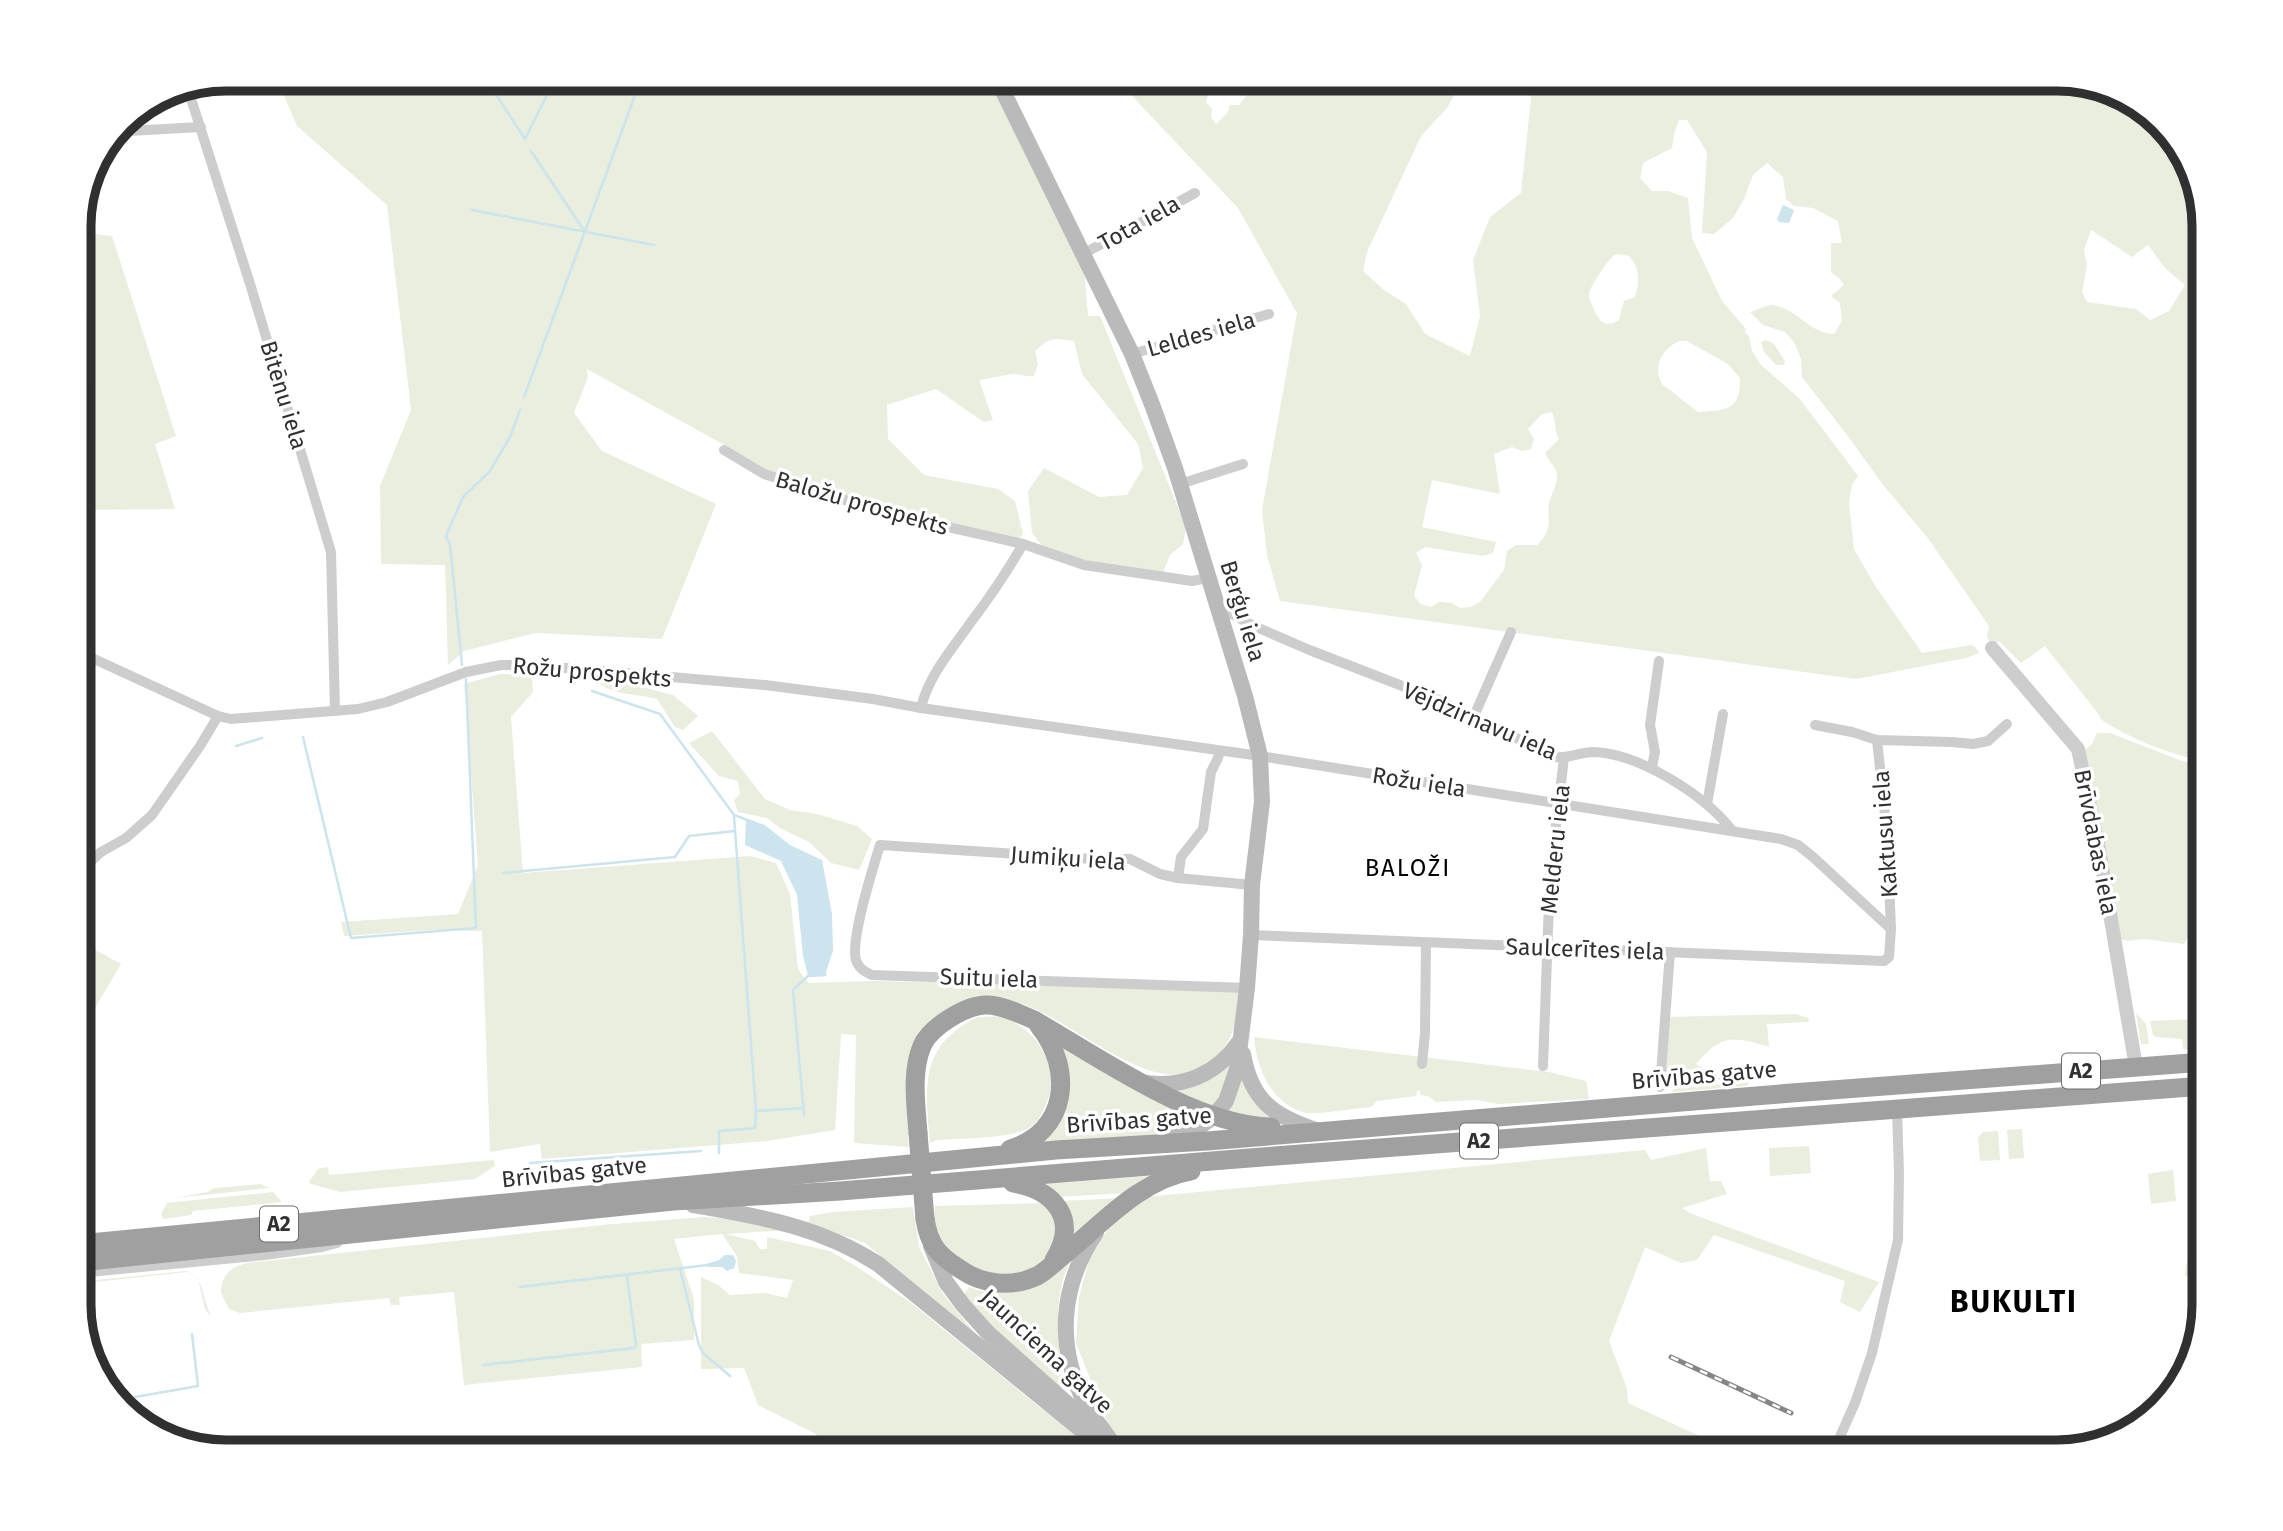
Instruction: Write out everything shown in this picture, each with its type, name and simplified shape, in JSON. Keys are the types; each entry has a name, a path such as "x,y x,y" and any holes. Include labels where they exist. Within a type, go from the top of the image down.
{"highway":[{"path":"1262,1157 1241,1165 1181,1173 1155,1183 1135,1195 1038,1276 1017,1283 991,1284 945,1259 929,1241 918,1133 916,1066 922,1045 935,1028 965,1010 987,1005 1017,1012 1034,1020 1171,1098 1214,1116 1267,1127 1311,1129"},
{"path":"937,1161 952,1155 1006,1150 1020,1146 1036,1137 1049,1123 1062,1084 1060,1062 1049,1039 1034,1020"},
{"name":"Brīvības gatve","path":"91,1243 1056,1150 2192,1063"},
{"name":"Brīvības gatve","path":"91,1261 673,1201 864,1190 2192,1087"},
{"path":"991,1179 1032,1186 1057,1205 1065,1229 1060,1252 1050,1267"}],"main road":[{"name":"Berģu iela","path":"1003,91 1132,354 1180,484 1245,696 1259,756 1262,802 1252,885 1247,988 1237,1069 1226,1101 1214,1116"},
{"path":"1142,1082 1165,1085 1194,1080 1224,1059 1240,1040"},
{"path":"1240,1040 1245,1070 1256,1094 1280,1116 1311,1129"},
{"path":"1147,1145 1198,1128 1214,1116"},
{"path":"673,1201 789,1223 812,1230 862,1254 888,1272 1086,1433 1100,1440"},
{"path":"1102,1223 1078,1261 1070,1284 1065,1337 1073,1375 1086,1405 1111,1440"},
{"name":"Jaunciema gatve","path":"929,1241 946,1282 963,1305 989,1333 1108,1440"}],"street":[{"name":"Bitēnu iela","path":"190,96 331,552 335,711"},
{"path":"131,131 201,127"},
{"name":"Tota iela","path":"1083,254 1195,193"},
{"name":"Leldes iela","path":"1132,354 1269,314"},
{"name":"Baložu prospekts","path":"724,450 764,474 815,491 882,512 1023,544"},
{"path":"1180,484 1243,464"},
{"path":"918,707 945,660 1005,575 1023,544 1084,565 1192,581 1208,578"},
{"name":"Vējdzirnavu iela","path":"1219,612 1230,613 1307,649 1441,701 1555,757 1564,758 1592,752 1618,756 1652,767 1707,804 1731,829"},
{"path":"1474,716 1511,632"},
{"name":"Brīvdabas iela","path":"1992,648 2078,749 2099,849 2136,1067"},
{"name":"Rožu prospekts","path":"91,658 218,716 231,719 358,709 387,702 466,672 519,664 765,685 918,707"},
{"path":"1652,767 1655,752 1650,725 1660,661"},
{"name":"Rožu iela","path":"918,707 1259,756 1781,839 1798,845 1891,929"},
{"path":"1707,804 1723,714"},
{"path":"91,861 126,838 152,815 218,716"},
{"path":"1815,725 1877,740 1973,744 1988,741 2007,724"},
{"name":"Kaktusu iela","path":"1877,740 1885,798 1891,929"},
{"path":"1178,878 1181,857 1203,829 1210,772 1219,758 1220,751"},
{"name":"Melderu iela","path":"1543,1066 1549,875 1564,758"},
{"name":"Jumiķu iela","path":"880,845 1092,859 1130,859 1160,874 1178,878 1252,885"},
{"name":"Suitu iela","path":"880,845 866,890 855,950 856,961 861,970 872,975 1247,988"},
{"name":"Saulcerītes iela","path":"1251,935 1884,961 1889,957 1891,929"},
{"path":"1422,1064 1426,943"},
{"path":"1660,1087 1670,952"},
{"path":"1838,1440 1855,1403 1872,1353 1898,1240 1896,1108"},
{"path":"91,1271 265,1255 321,1247 370,1234"}],"green space":[{"path":"282,91 996,91 1084,269 1088,316 1100,316 1186,527 1183,544 1170,555 1163,573 1071,558 1043,547 1032,533 1028,491 1044,468 1099,497 1127,495 1143,468 1138,444 1082,374 1074,341 1053,339 1040,346 1035,351 1038,364 1034,376 1013,374 979,380 993,420 984,422 936,389 887,405 888,439 924,475 998,489 1015,501 1023,534 1018,539 941,524 769,474 728,447 587,369 588,377 574,413 602,451 716,504 662,639 535,633 464,651 448,665 445,565 381,564 380,486 411,410 387,205 297,126"},
{"path":"1127,91 1192,91 1192,95 1199,92 1208,95 1206,102 1212,108 1211,117 1216,124 1228,112 1230,105 1239,105 1249,91 1456,91 1447,108 1421,136 1367,252 1363,271 1384,290 1406,304 1425,334 1470,356 1480,316 1473,260 1490,217 1521,193 1531,98 1527,91 2057,91 2075,92 2109,101 2146,124 2159,137 2178,166 2191,208 2192,759 2149,744 2099,718 2045,646 2021,663 1999,641 1992,648 1987,636 1989,626 1927,537 1884,486 1802,377 1801,359 1794,342 1785,332 1763,325 1750,312 1770,305 1781,307 1817,329 1834,334 1842,321 1840,303 1831,296 1844,285 1831,272 1831,243 1842,243 1838,221 1813,208 1794,206 1786,199 1783,177 1767,163 1753,175 1733,218 1714,234 1702,233 1707,152 1687,120 1679,120 1672,148 1643,163 1640,178 1652,191 1668,191 1688,198 1692,238 1722,301 1746,329 1752,351 1761,365 1799,398 1858,476 1852,485 1849,503 1854,549 1874,584 1922,653 1972,645 1979,653 1966,658 1856,679 1280,601 1267,555 1262,510 1297,313 1238,208","holes":["2091,230 2132,257 2148,245 2165,268 2185,285 2169,311 2150,320 2136,309 2087,302 2082,292 2087,265 2084,250","1616,254 1629,256 1637,270 1638,286 1635,297 1624,301 1619,320 1609,324 1599,319 1589,295 1604,267","1680,341 1687,341 1728,364 1740,378 1740,389 1734,403 1723,409 1698,412 1662,384 1658,371 1661,358 1669,348","1552,412 1559,439 1545,453 1557,475 1544,537 1537,545 1516,545 1507,551 1504,570 1480,602 1471,607 1460,608 1451,603 1439,602 1431,607 1421,604 1414,596 1422,565 1416,553 1425,547 1482,556 1493,553 1496,542 1422,527 1432,480 1500,494 1494,454 1512,447 1522,451 1531,449 1534,439 1528,429 1542,414"]},
{"path":"91,233 112,236 176,436 155,444 175,509 91,510"},
{"path":"1766,340 1774,344 1785,361 1784,365 1776,365 1764,352 1761,342"},
{"path":"500,674 532,675 533,692 511,717 523,873 750,856 776,863 790,894 798,969 808,983 874,981 1239,989 1235,1022 1229,1040 1207,1064 1184,1074 1158,1073 1131,1063 1048,1016 1021,1004 996,998 974,1004 932,1024 911,1100 909,1147 854,1143 856,1035 841,1034 835,1130 767,1141 542,1159 540,1144 490,1152 482,931 429,930 344,936 341,922 458,914 478,865 464,684"},
{"path":"612,679 673,695 698,716 683,730 675,727 657,699 609,689 595,680"},
{"path":"712,731 765,799 790,810 817,814 857,826 872,839 859,870 831,863 809,842 780,828 767,818 738,812 734,800 740,794 738,781 719,776 689,743"},
{"path":"2097,733 2110,733 2192,763 2192,929 2184,944 2117,938 2084,751 2092,744"},
{"path":"91,948 121,964 91,1015"},
{"path":"2136,1013 2146,1024 2149,1044 2141,1044"},
{"path":"1796,1014 1808,1018 1809,1022 1767,1024 1769,1047 1728,1040 1713,1047 1696,1064 1701,1067 1701,1079 1750,1075 1753,1077 1664,1084 1667,1017"},
{"path":"978,1017 1000,1017 1013,1022 1034,1039 1048,1062 1051,1075 1047,1102 1035,1123 1020,1132 937,1140 930,1143 927,1086 936,1054 959,1028"},
{"path":"2192,1019 2192,1050 2183,1049 2182,1039 2153,1035 2150,1021"},
{"path":"1254,1037 1549,1072 1586,1081 1589,1099 1498,1104 1476,1100 1436,1102 1417,1091 1416,1096 1377,1101 1371,1107 1306,1113 1284,1102 1268,1084 1258,1061"},
{"path":"1065,1046 1205,1118 1172,1132 1128,1139 1038,1144"},
{"path":"1229,1062 1233,1065 1213,1112 1166,1090"},
{"path":"1239,1078 1244,1078 1276,1118 1221,1115"},
{"path":"1749,1082 1747,1086 1672,1092 1675,1088"},
{"path":"2022,1129 2024,1158 2009,1159 2007,1130"},
{"path":"1998,1131 2000,1160 1980,1161 1978,1138 1983,1132"},
{"path":"1809,1146 1811,1173 1770,1176 1769,1148"},
{"path":"1706,1148 1710,1181 1721,1181 1727,1194 1682,1208 1692,1214 1879,1282 1860,1312 1840,1302 1845,1281 1714,1235 1697,1260 1681,1263 1645,1247 1609,1341 1627,1389 1628,1403 1708,1440 1122,1440 1110,1429 1076,1343 1079,1297 1089,1261 1110,1225 1145,1197 1645,1150 1651,1160"},
{"path":"494,1160 495,1166 475,1179 340,1192 309,1182 318,1169 328,1167 329,1175"},
{"path":"2173,1170 2176,1201 2151,1204 2148,1174"},
{"path":"1151,1176 1128,1193 1057,1197 1047,1184"},
{"path":"261,1184 269,1188 175,1198 208,1192 214,1188"},
{"path":"273,1192 282,1202 193,1211 191,1215 164,1219 161,1214 167,1203"},
{"path":"1123,1198 1066,1247 1060,1201"},
{"path":"1047,1203 1060,1229 1044,1263 1023,1275 994,1277 971,1272 933,1233 935,1206"},
{"path":"913,1207 919,1247 943,1294 980,1339 865,1243 808,1223 810,1216 833,1212"},
{"path":"704,1217 734,1219 789,1230 726,1234 755,1241 760,1249 767,1249 767,1237 830,1251 910,1302 1083,1440 817,1440 816,1434 758,1405 744,1368 701,1369 701,1277 718,1285 730,1295 766,1293 787,1298 793,1280 739,1273 737,1256 722,1234 674,1239 694,1299 694,1340 641,1344 642,1367 464,1385 454,1292 399,1297 400,1305 391,1305 389,1298 240,1313 229,1309 221,1293 228,1273 247,1263 612,1224"},
{"path":"1077,1251 1066,1271 1059,1298 1058,1329 1063,1388 1054,1386 987,1325 964,1294 969,1287 993,1293 1017,1291 1049,1274"},
{"path":"2187,1261 2192,1262 2192,1280 2185,1275"},
{"path":"186,1271 195,1277 187,1272 91,1281"},
{"path":"199,1281 202,1290 210,1316 205,1309"}],"water":[{"path":"1783,205 1794,210 1789,223 1779,222 1777,219"},
{"path":"746,820 766,826 790,845 822,860 832,914 833,951 825,975 808,976 803,956 797,895 781,861 745,845"},
{"path":"725,1255 733,1255 736,1261 734,1268 727,1271 722,1267 707,1267 706,1264"}],"waterway":[{"path":"494,91 525,139 549,91"},
{"path":"524,397 637,91"},
{"path":"531,151 585,232"},
{"path":"472,210 654,245"},
{"path":"462,665 450,545 446,536 463,497 490,471 510,437 520,410"},
{"path":"303,737 351,938 476,928 466,679"},
{"path":"592,691 660,714 734,815 764,826"},
{"path":"236,746 262,738"},
{"path":"719,1153 719,1131 755,1128 756,1111 734,817"},
{"path":"503,873 675,857 689,836 735,831"},
{"path":"804,1115 793,990 808,976 825,973"},
{"path":"756,1111 804,1108"},
{"path":"530,1163 701,1151"},
{"path":"520,1287 708,1265"},
{"path":"680,1269 699,1345 703,1353 730,1376"},
{"path":"483,1365 634,1348 636,1345 627,1276"},
{"path":"128,1398 198,1386 192,1334"}],"railway":[{"path":"1671,1357 1791,1413"}],"district":[{"name":"BALOŽI","path":"1408,868"},
{"name":"BUKULTI","path":"2014,1302"}]}
